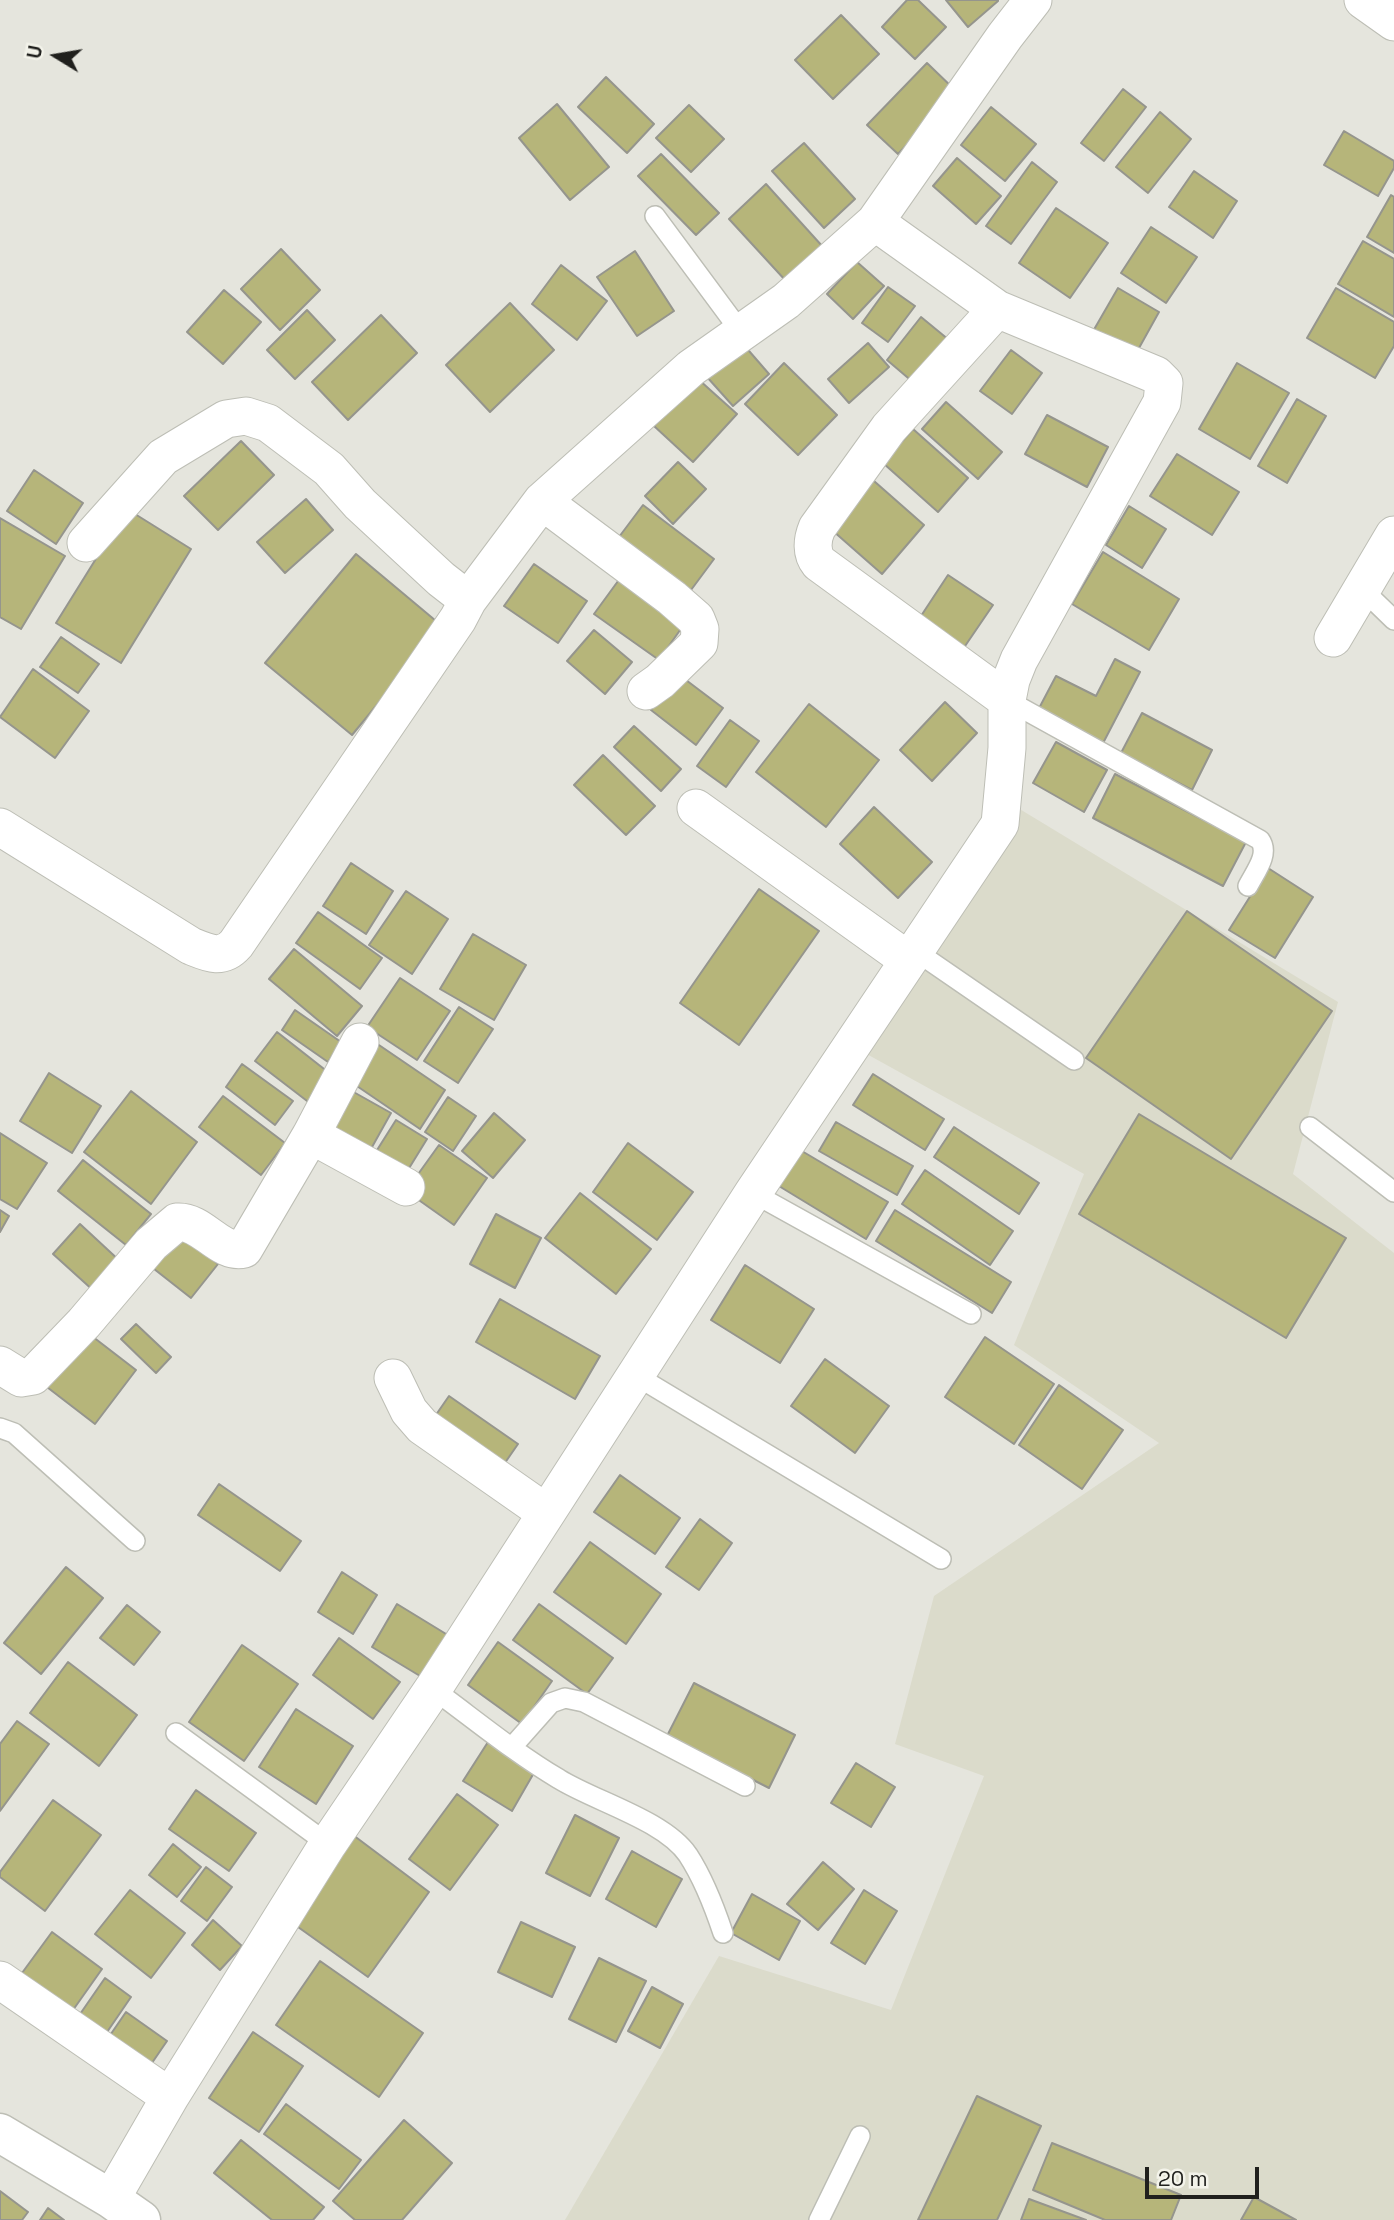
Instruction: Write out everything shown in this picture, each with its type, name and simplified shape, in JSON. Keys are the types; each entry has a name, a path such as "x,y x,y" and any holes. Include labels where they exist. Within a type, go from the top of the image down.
{"street":[{"path":"0,827 191,946 218,955 236,944 468,600 542,501 691,368 786,301 875,222 1033,0"},
{"path":"1363,0 1394,22"},
{"path":"0,2133 126,2209 170,2097 328,1844 433,1689 752,1193 1000,824 1007,748 1007,700 1011,680 1019,660 1162,402 1164,383 1156,375 997,309 875,222"},
{"path":"997,309 889,428 817,528 813,550 819,563 1007,700"},
{"path":"86,543 163,457 226,419 246,416 268,423 329,469 360,503 441,579 468,600"},
{"path":"542,501 673,598 696,619 701,636 699,643 646,691"},
{"path":"1333,638 1394,535"},
{"path":"696,808 911,955"},
{"path":"0,1365 21,1378 33,1376 84,1323 151,1244 177,1222 189,1223 232,1249 244,1249 311,1135 360,1042"},
{"path":"311,1135 406,1187"},
{"path":"393,1378 409,1411 422,1426 545,1512"},
{"path":"0,1980 170,2097"}],"lane":[{"path":"655,216 741,332"},
{"path":"1361,588 1394,620"},
{"path":"1007,700 1260,840 1264,846 1263,856 1248,886"},
{"path":"911,955 1074,1060"},
{"path":"1310,1127 1394,1192"},
{"path":"752,1193 971,1314"},
{"path":"635,1375 941,1559"},
{"path":"0,1428 14,1433 135,1541"},
{"path":"433,1689 560,1780 610,1803 672,1839 687,1853 710,1898 723,1933"},
{"path":"513,1747 551,1703 565,1698 584,1702 744,1786"},
{"path":"176,1733 328,1844"},
{"path":"819,2220 860,2136"}],"shaded area":[{"path":"1018,808 1338,1002 1293,1174 1394,1253 1394,2220 565,2220 719,1956 891,2010 984,1776 895,1744 934,1596 1159,1443 1014,1345 1084,1174 854,1047"}],"building":[{"path":"907,0 918,0 946,27 915,59 882,27"},
{"path":"946,0 998,0 998,1 968,27"},
{"path":"841,15 879,54 833,99 795,60"},
{"path":"927,63 957,92 898,154 867,125"},
{"path":"606,77 654,124 627,153 578,107"},
{"path":"1123,89 1146,107 1104,161 1081,143"},
{"path":"557,104 609,167 570,200 519,138"},
{"path":"689,105 724,139 691,172 656,138"},
{"path":"991,107 1036,144 1005,181 961,145"},
{"path":"1160,112 1191,139 1148,193 1116,167"},
{"path":"1344,131 1394,161 1394,168 1378,196 1324,165"},
{"path":"804,143 855,199 824,228 772,171"},
{"path":"661,154 719,213 696,235 638,176"},
{"path":"957,158 1001,196 976,224 933,186"},
{"path":"1032,162 1057,182 1011,244 986,226"},
{"path":"1194,171 1237,201 1213,238 1169,207"},
{"path":"766,184 823,247 786,281 729,219"},
{"path":"1391,195 1394,197 1394,253 1367,237"},
{"path":"1056,208 1108,243 1070,298 1019,263"},
{"path":"1151,227 1197,257 1166,303 1121,273"},
{"path":"1363,241 1394,259 1394,317 1338,284"},
{"path":"281,249 320,290 280,330 241,289"},
{"path":"635,251 674,311 637,336 597,277"},
{"path":"857,262 884,286 853,319 827,294"},
{"path":"561,265 607,301 577,340 532,304"},
{"path":"888,287 915,306 888,342 862,323"},
{"path":"1118,288 1159,312 1134,357 1092,333"},
{"path":"1336,288 1394,322 1394,346 1375,378 1307,338"},
{"path":"224,290 261,322 223,364 187,332"},
{"path":"510,303 554,350 490,412 446,365"},
{"path":"307,310 335,340 295,379 267,350"},
{"path":"381,315 417,353 348,420 312,382"},
{"path":"921,317 949,340 914,383 887,360"},
{"path":"868,343 889,367 849,403 828,379"},
{"path":"743,344 769,374 733,406 707,377"},
{"path":"1011,350 1042,373 1012,414 980,391"},
{"path":"784,363 837,415 798,455 745,404"},
{"path":"1237,363 1289,393 1250,459 1199,429"},
{"path":"698,379 737,414 693,462 654,426"},
{"path":"1297,399 1326,416 1287,483 1258,466"},
{"path":"946,402 1002,452 978,479 922,429"},
{"path":"1047,415 1108,447 1087,487 1025,454"},
{"path":"913,429 968,478 938,512 883,463"},
{"path":"241,441 274,475 218,530 184,496"},
{"path":"1177,454 1239,492 1212,535 1150,496"},
{"path":"678,462 706,489 673,524 645,496"},
{"path":"34,470 83,503 56,544 7,511"},
{"path":"866,474 924,525 882,574 824,523"},
{"path":"306,499 333,530 285,573 257,542"},
{"path":"643,505 714,559 691,590 619,537"},
{"path":"1129,506 1166,529 1142,568 1106,545"},
{"path":"127,509 191,549 121,663 56,623"},
{"path":"0,518 65,556 21,629 0,617"},
{"path":"1103,552 1179,599 1149,650 1072,604"},
{"path":"356,554 442,626 352,735 265,663"},
{"path":"534,564 587,601 558,643 504,606"},
{"path":"948,575 993,605 963,649 919,619"},
{"path":"621,577 685,623 659,660 594,614"},
{"path":"594,630 632,662 605,694 567,661"},
{"path":"61,637 99,664 78,693 40,667"},
{"path":"1115,659 1140,672 1101,747 1036,714 1056,676 1096,696"},
{"path":"33,669 89,711 55,758 0,717"},
{"path":"678,674 723,708 696,745 651,710"},
{"path":"945,702 977,733 932,781 900,750"},
{"path":"809,704 879,760 826,827 756,772"},
{"path":"1142,713 1212,750 1192,790 1121,753"},
{"path":"730,720 759,741 726,787 697,766"},
{"path":"634,726 681,769 661,791 614,747"},
{"path":"1056,742 1107,770 1084,812 1033,783"},
{"path":"603,755 655,806 626,835 574,785"},
{"path":"1115,774 1246,842 1223,886 1093,818"},
{"path":"874,807 932,862 898,898 840,844"},
{"path":"351,863 393,891 366,934 323,906"},
{"path":"1268,868 1313,897 1275,958 1229,930"},
{"path":"759,889 819,931 739,1045 680,1003"},
{"path":"406,891 448,919 412,974 369,945"},
{"path":"1187,911 1332,1011 1231,1159 1086,1058"},
{"path":"318,912 382,958 360,989 296,943"},
{"path":"473,934 526,965 494,1020 440,989"},
{"path":"294,949 362,1006 337,1036 269,979"},
{"path":"400,978 450,1011 417,1060 367,1027"},
{"path":"459,1007 493,1029 458,1083 424,1061"},
{"path":"295,1010 341,1042 328,1062 282,1030"},
{"path":"277,1032 333,1076 311,1104 255,1061"},
{"path":"376,1043 445,1090 420,1129 351,1082"},
{"path":"242,1064 293,1101 275,1125 226,1087"},
{"path":"49,1073 101,1106 72,1153 20,1121"},
{"path":"873,1074 944,1119 925,1150 853,1105"},
{"path":"350,1090 391,1113 367,1156 326,1133"},
{"path":"131,1091 197,1142 151,1204 84,1152"},
{"path":"223,1096 285,1143 261,1175 199,1127"},
{"path":"448,1097 476,1116 453,1151 425,1132"},
{"path":"494,1113 525,1140 493,1178 462,1151"},
{"path":"1139,1114 1346,1238 1286,1338 1079,1214"},
{"path":"396,1120 427,1139 403,1178 372,1158"},
{"path":"836,1122 913,1166 897,1195 819,1151"},
{"path":"954,1127 1039,1183 1019,1214 934,1157"},
{"path":"0,1133 47,1163 17,1209 0,1199"},
{"path":"628,1143 693,1192 657,1240 593,1192"},
{"path":"790,1144 888,1202 866,1239 769,1180"},
{"path":"439,1145 487,1178 454,1225 406,1191"},
{"path":"83,1160 151,1214 126,1245 58,1191"},
{"path":"925,1170 1013,1231 990,1265 902,1204"},
{"path":"580,1193 651,1249 616,1294 545,1238"},
{"path":"0,1210 9,1216 0,1232"},
{"path":"895,1210 1011,1282 992,1313 876,1241"},
{"path":"496,1214 541,1238 515,1288 470,1264"},
{"path":"80,1224 122,1263 95,1292 53,1254"},
{"path":"176,1231 218,1264 191,1298 149,1265"},
{"path":"745,1265 814,1309 780,1363 711,1320"},
{"path":"500,1299 600,1356 575,1399 476,1342"},
{"path":"136,1324 171,1357 156,1373 121,1339"},
{"path":"84,1330 136,1370 95,1424 43,1384"},
{"path":"985,1337 1054,1384 1014,1444 945,1397"},
{"path":"825,1359 889,1406 855,1453 791,1406"},
{"path":"1059,1385 1123,1430 1082,1489 1019,1445"},
{"path":"449,1396 518,1444 500,1470 431,1422"},
{"path":"620,1475 680,1518 655,1554 594,1512"},
{"path":"219,1484 301,1541 280,1571 198,1515"},
{"path":"700,1519 732,1543 699,1590 666,1567"},
{"path":"590,1542 661,1594 626,1644 554,1592"},
{"path":"66,1567 103,1598 41,1674 4,1643"},
{"path":"342,1572 377,1595 353,1634 318,1612"},
{"path":"397,1604 451,1637 425,1679 372,1647"},
{"path":"539,1604 613,1658 587,1694 513,1640"},
{"path":"127,1605 160,1632 134,1665 100,1638"},
{"path":"339,1638 400,1682 373,1719 313,1675"},
{"path":"498,1642 552,1681 522,1724 468,1685"},
{"path":"242,1645 298,1684 244,1761 189,1722"},
{"path":"68,1662 137,1715 99,1766 30,1713"},
{"path":"694,1683 795,1735 769,1788 667,1736"},
{"path":"296,1709 353,1746 316,1804 259,1767"},
{"path":"17,1721 49,1744 0,1811 0,1744"},
{"path":"488,1742 535,1771 512,1811 463,1781"},
{"path":"856,1763 895,1787 871,1827 831,1803"},
{"path":"196,1790 256,1833 229,1871 169,1829"},
{"path":"457,1794 498,1825 450,1890 409,1859"},
{"path":"53,1800 101,1835 45,1911 0,1877 0,1872"},
{"path":"575,1815 619,1838 590,1896 546,1873"},
{"path":"353,1835 429,1892 368,1977 291,1922"},
{"path":"173,1844 201,1867 177,1897 149,1875"},
{"path":"632,1851 682,1879 656,1927 606,1899"},
{"path":"823,1862 854,1889 818,1930 787,1904"},
{"path":"206,1867 232,1887 207,1921 181,1901"},
{"path":"130,1890 185,1933 151,1978 95,1934"},
{"path":"864,1890 897,1911 865,1964 831,1943"},
{"path":"752,1894 800,1921 779,1960 731,1933"},
{"path":"213,1920 242,1946 220,1970 192,1945"},
{"path":"521,1922 575,1947 552,1997 498,1972"},
{"path":"52,1932 102,1969 73,2010 22,1973"},
{"path":"599,1958 646,1981 616,2042 569,2019"},
{"path":"320,1961 423,2033 379,2097 276,2025"},
{"path":"105,1978 131,1997 105,2035 78,2017"},
{"path":"652,1987 683,2004 660,2048 628,2031"},
{"path":"126,2012 167,2041 143,2076 102,2047"},
{"path":"253,2032 303,2066 259,2132 209,2098"},
{"path":"977,2096 1041,2126 997,2220 918,2220"},
{"path":"286,2104 361,2160 339,2189 264,2134"},
{"path":"404,2120 452,2163 402,2220 355,2220 333,2201"},
{"path":"241,2140 324,2207 313,2220 272,2220 214,2173"},
{"path":"1052,2143 1181,2195 1171,2220 1105,2220 1033,2190"},
{"path":"0,2191 28,2212 22,2220 0,2220"},
{"path":"1254,2197 1296,2220 1241,2220"},
{"path":"1029,2199 1086,2220 1021,2220"},
{"path":"48,2208 64,2220 40,2220"}]}
